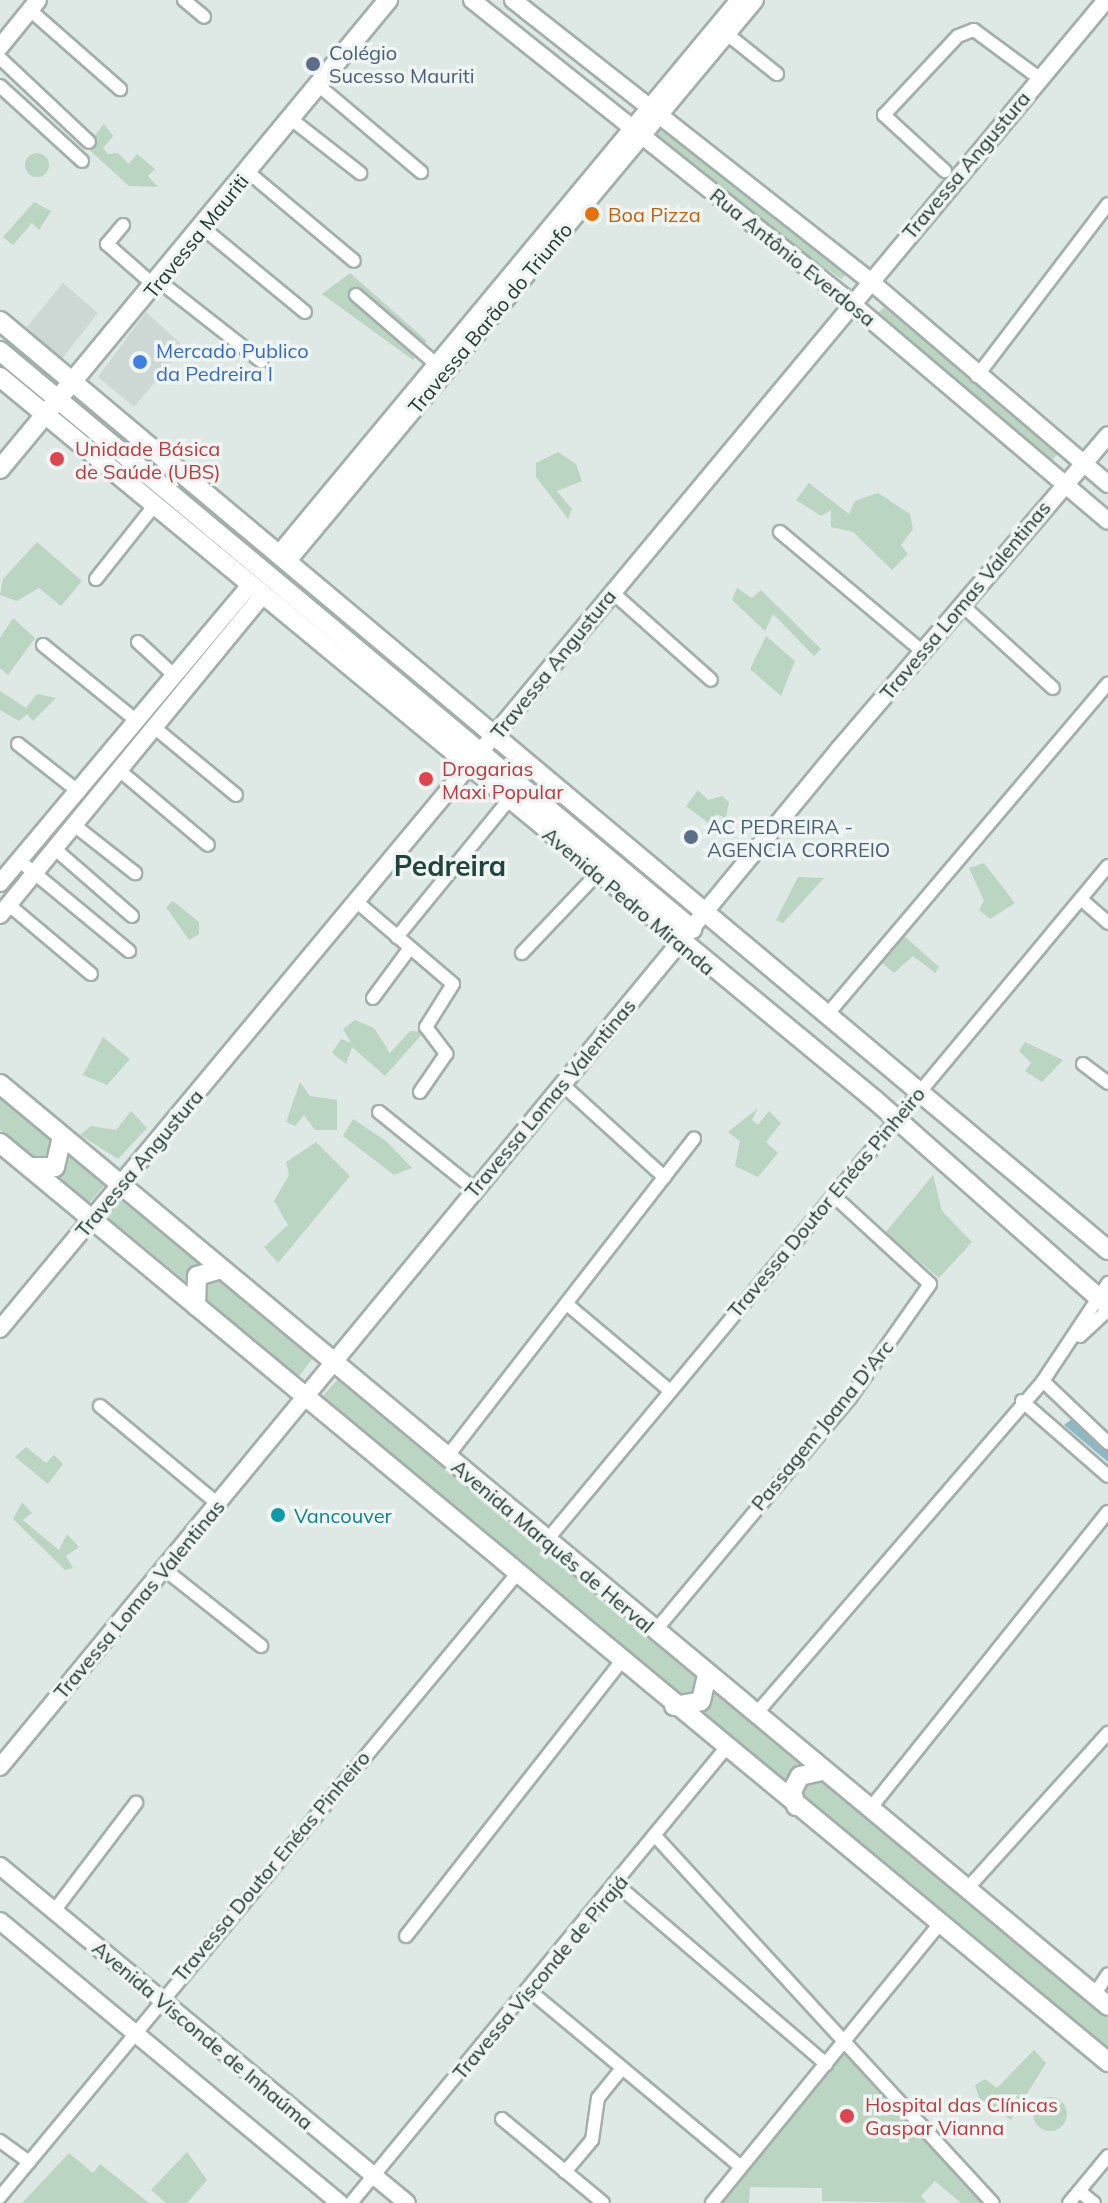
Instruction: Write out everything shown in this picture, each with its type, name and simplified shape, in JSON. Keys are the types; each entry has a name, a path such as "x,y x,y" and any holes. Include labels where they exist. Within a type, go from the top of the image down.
{"main road":[{"name":"Travessa Mauriti","path":"0,469 74,385 388,0"},
{"name":"Avenida Pedro Miranda","path":"0,321 494,737 697,922"},
{"name":"Avenida Pedro Miranda","path":"0,351 481,753 697,922 826,1016 1108,1250"},
{"name":"Avenida Pedro Miranda","path":"0,377 679,944 896,1119 1105,1299"},
{"name":"Avenida Marquês de Herval","path":"0,1084 707,1676 1101,2000"},
{"path":"30,1167 55,1167 62,1137"},
{"path":"0,1143 674,1706 1107,2060"},
{"path":"196,1306 197,1276 221,1269"},
{"path":"674,1706 701,1701 707,1676"},
{"path":"796,1806 792,1791 800,1776 822,1771"}],"street":[{"path":"184,0 204,17"},
{"name":"Rua Antônio Everdosa","path":"472,0 850,302 1108,521"},
{"name":"Rua Antônio Everdosa","path":"513,0 869,280 977,376 1108,484"},
{"name":"Travessa Barão do Triunfo","path":"656,110 739,0"},
{"name":"Travessa Barão do Triunfo","path":"282,558 638,131 755,0"},
{"name":"Travessa Angustura","path":"0,1329 468,769 850,302 1106,0"},
{"path":"3,39 34,5 120,89"},
{"path":"945,171 884,115 948,46 974,30 1039,78"},
{"path":"727,34 777,74"},
{"path":"0,58 89,142"},
{"path":"318,85 421,172"},
{"path":"0,86 82,161"},
{"path":"291,119 360,173"},
{"path":"248,172 354,261"},
{"path":"977,376 1108,204"},
{"path":"123,225 107,244 261,361"},
{"path":"203,228 305,312"},
{"path":"356,295 437,365"},
{"name":"Travessa Barão do Triunfo","path":"282,558 437,365 454,352"},
{"name":"Travessa Lomas Valentinas","path":"0,1767 305,1398 473,1188 563,1085 922,651 1108,435"},
{"path":"96,579 153,507"},
{"path":"780,532 922,651"},
{"path":"0,883 21,862 175,676 255,592"},
{"path":"91,974 4,910 155,728 255,592"},
{"path":"612,592 711,680"},
{"path":"962,605 1053,688"},
{"path":"138,642 175,676"},
{"path":"43,645 137,721"},
{"path":"826,1016 1108,683"},
{"path":"155,728 236,795"},
{"path":"18,744 79,792"},
{"path":"119,770 208,845"},
{"path":"397,937 508,801"},
{"path":"74,825 135,873"},
{"path":"55,849 132,916"},
{"path":"21,862 129,951"},
{"name":"Travessa Doutor Enéas Pinheiro","path":"547,1540 1108,866"},
{"path":"522,953 597,874"},
{"path":"1082,900 1108,923"},
{"path":"357,902 454,988 427,1023 446,1054 420,1092"},
{"path":"373,998 410,948"},
{"path":"1083,1064 1108,1083"},
{"path":"563,1085 664,1177"},
{"path":"379,1112 473,1188"},
{"path":"447,1457 694,1139"},
{"name":"Passagem Joana D'Arc","path":"655,1631 850,1398 930,1284 833,1195"},
{"path":"755,1715 1022,1401 1043,1381 1105,1299"},
{"path":"568,1305 669,1390"},
{"path":"1043,1381 1108,1443"},
{"path":"1022,1401 1108,1476"},
{"path":"100,1406 218,1504"},
{"path":"869,1810 1108,1512"},
{"path":"164,1569 261,1646"},
{"name":"Travessa Doutor Enéas Pinheiro","path":"0,2197 159,1999 516,1575"},
{"path":"406,1936 622,1661"},
{"path":"966,1890 1108,1733"},
{"name":"Travessa Visconde de Pirajá","path":"351,2203 657,1838 726,1748"},
{"path":"54,1911 136,1803"},
{"path":"657,1838 842,2045 993,2203"},
{"name":"Avenida Visconde de Inhaúma","path":"0,1866 407,2203"},
{"path":"616,1884 826,2064"},
{"name":"Avenida Visconde de Inhaúma","path":"0,1921 340,2203"},
{"path":"712,2203 939,1925"},
{"path":"1101,2000 1108,1974"},
{"path":"530,1991 741,2167"},
{"path":"565,2172 592,2140 598,2098 622,2068"},
{"path":"502,2119 603,2203"},
{"path":"0,2141 29,2162"},
{"path":"1069,2203 1108,2156"},
{"path":"1079,2191 1094,2203"}],"shaded area":[{"path":"63,283 98,313 61,360 26,328"},
{"name":"Mercado Publico da Pedreira I","path":"146,312 184,347 134,407 98,377"}],"green space":[{"path":"665,118 847,274 841,279 649,141"},
{"path":"104,124 113,136 103,148 108,154 118,153 129,164 137,154 155,169 148,176 158,187 129,186 86,147"},
{"path":"37,153 48,160 49,165 42,176 37,177 26,170 25,165 32,154"},
{"path":"34,202 51,211 39,230 32,223 13,245 3,237"},
{"path":"350,273 427,341 413,360 322,294"},
{"path":"886,305 1061,451 1049,463 877,314"},
{"path":"558,452 576,464 582,481 557,491 572,509 568,519 536,477 536,463"},
{"path":"809,483 849,514 855,501 878,493 910,514 913,529 901,545 908,554 892,570 853,532 831,527 831,510 821,516 796,500"},
{"path":"37,542 82,581 61,606 39,588 17,601 0,595 3,579"},
{"path":"309,585 481,730 472,741 298,597"},
{"path":"737,588 752,598 761,590 821,649 814,656 773,614 765,631 732,600"},
{"path":"13,618 35,638 8,675 0,668 0,638"},
{"path":"766,636 795,661 781,696 750,669"},
{"path":"0,691 26,708 37,694 56,698 33,721 27,714 19,721 0,710"},
{"path":"512,760 697,914 690,922 505,768"},
{"path":"698,790 708,800 722,796 729,802 726,818 716,814 711,825 686,806"},
{"path":"984,863 1015,903 990,919 979,910 984,901 969,868"},
{"path":"798,877 824,878 783,923 776,920"},
{"path":"173,901 199,922 199,934 189,940 166,907"},
{"path":"902,934 939,967 935,973 913,956 894,973 882,963"},
{"path":"355,1020 374,1028 390,1053 410,1031 424,1032 385,1076 352,1047 346,1064 332,1053 341,1039 351,1043 343,1029"},
{"path":"103,1037 130,1059 107,1085 83,1075"},
{"path":"1025,1042 1063,1060 1042,1082 1025,1071 1031,1063 1019,1051"},
{"path":"300,1082 310,1096 337,1100 337,1130 315,1130 304,1115 295,1126 286,1122"},
{"path":"0,1091 51,1133 59,1157 40,1162 0,1130"},
{"path":"758,1108 752,1120 758,1125 769,1111 781,1123 766,1142 778,1153 758,1177 735,1166 740,1141 728,1132"},
{"path":"131,1111 147,1128 118,1159 80,1135 91,1126 116,1130"},
{"path":"353,1119 386,1141 412,1168 394,1175 343,1136"},
{"path":"316,1142 350,1176 278,1263 264,1247 288,1225 274,1201 289,1175 286,1162"},
{"path":"66,1143 107,1182 86,1207 45,1172"},
{"path":"933,1175 942,1211 972,1242 939,1278 885,1233"},
{"path":"124,1195 206,1263 188,1283 107,1217"},
{"path":"217,1274 316,1354 297,1379 203,1299 204,1279"},
{"path":"341,1376 699,1674 697,1698 686,1701 319,1400"},
{"path":"26,1447 46,1463 54,1455 63,1464 48,1484 15,1457"},
{"path":"22,1502 32,1513 23,1520 59,1550 67,1534 79,1547 66,1556 73,1568 65,1570 13,1519"},
{"path":"710,1681 811,1767 787,1791 690,1710"},
{"path":"815,1773 1108,2015 1108,2054 797,1802 799,1784"},
{"name":"Hospital das Clínicas Gaspar Vianna","path":"843,2049 991,2203 961,2203 935,2181 921,2196 927,2203 822,2201 822,2188 750,2187 749,2203 717,2203"},
{"path":"1034,2050 1046,2063 1011,2120 979,2098 975,2085 985,2079 997,2088"},
{"path":"1050,2097 1062,2102 1067,2114 1062,2126 1050,2131 1038,2126 1033,2114 1038,2102"},
{"path":"187,2152 207,2180 187,2203 166,2203 151,2190"},
{"path":"69,2153 93,2173 100,2164 149,2203 22,2203"}],"water":[{"path":"1072,1419 1108,1450 1108,1462 1064,1425"}],"place":[{"name":"Colégio Sucesso Mauriti","path":"313,64"},
{"name":"Boa Pizza","path":"592,214"},
{"name":"Mercado Publico da Pedreira I","path":"140,362"},
{"name":"Unidade Básica de Saúde (UBS)","path":"57,459"},
{"name":"Drogarias Maxi Popular","path":"426,779"},
{"name":"AC PEDREIRA - AGENCIA CORREIO","path":"691,837"},
{"name":"Vancouver","path":"278,1515"},
{"name":"Hospital das Clínicas Gaspar Vianna","path":"847,2116"}],"district":[{"name":"Pedreira","path":"450,866"}]}
